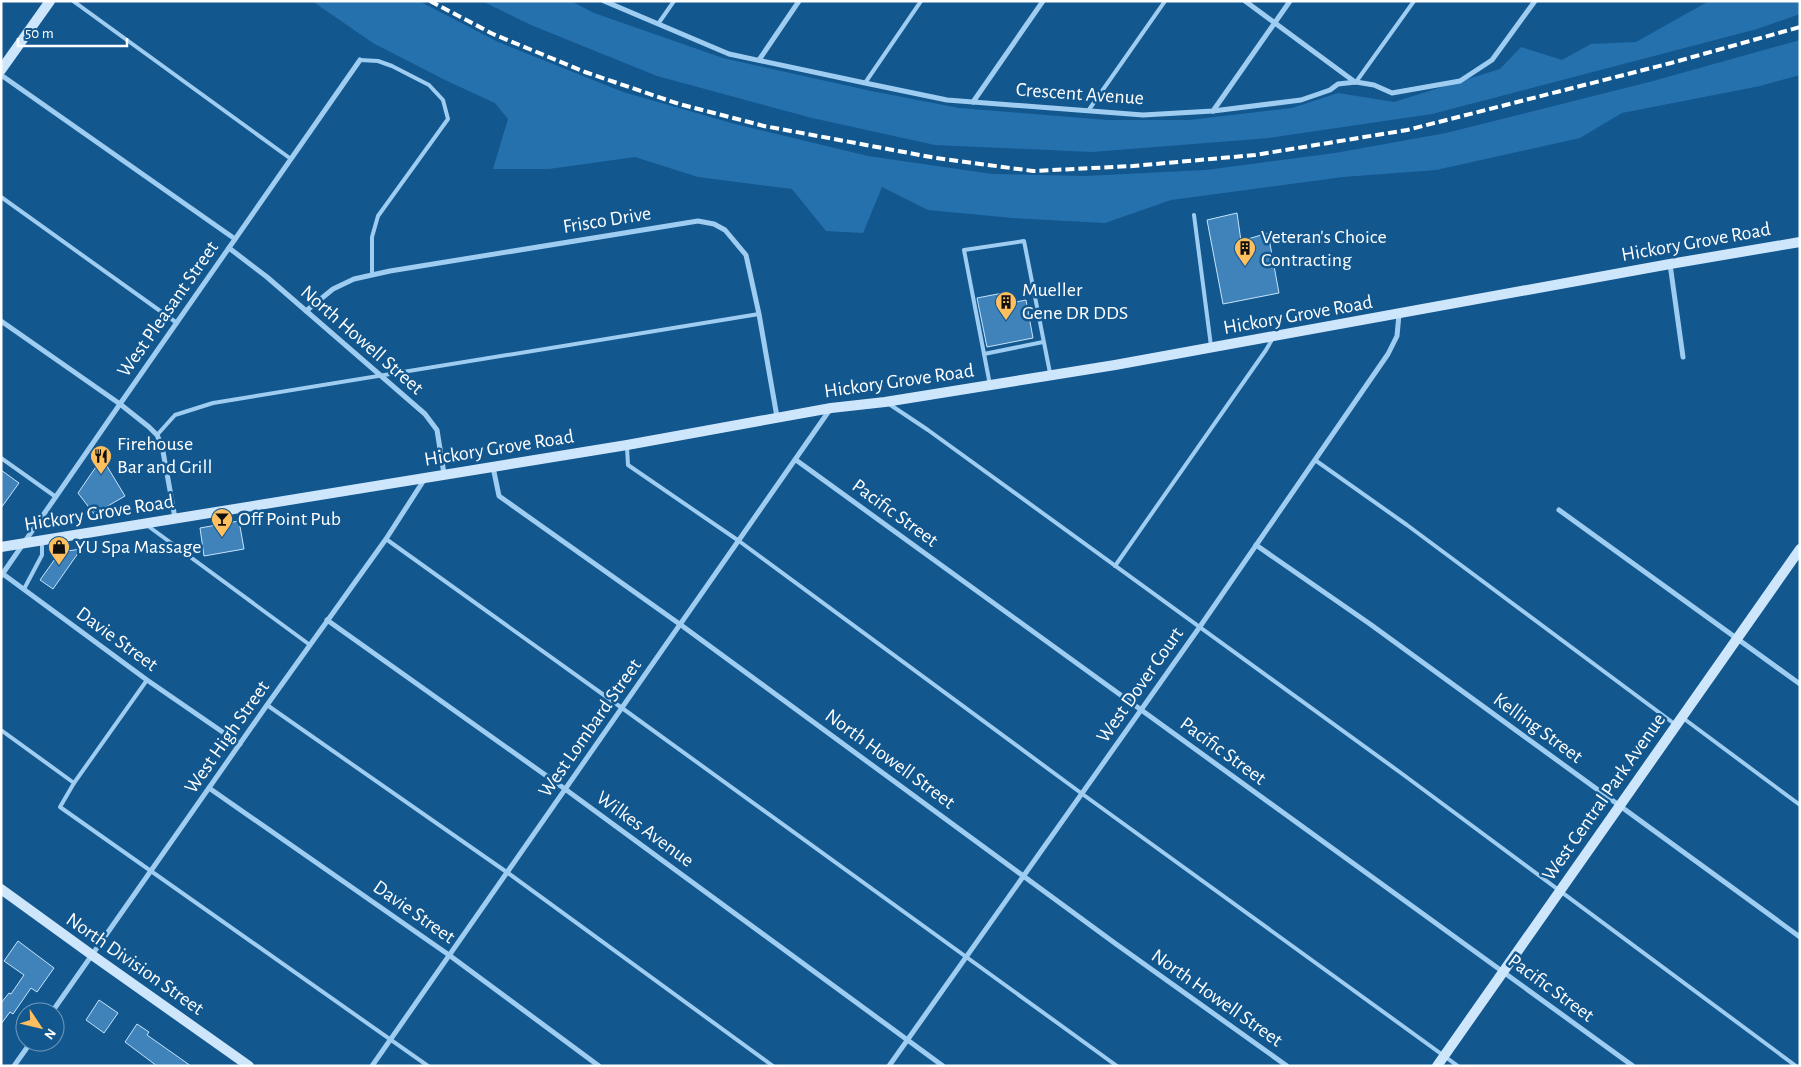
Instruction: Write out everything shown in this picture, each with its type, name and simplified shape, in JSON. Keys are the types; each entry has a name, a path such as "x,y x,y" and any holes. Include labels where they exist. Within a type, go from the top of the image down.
{"main road":[{"path":"1,70 50,1"},
{"name":"Hickory Grove Road","path":"1,547 627,445 831,408 885,402 1050,376 1800,242"},
{"name":"West Central Park Avenue","path":"1437,1066 1798,554"},
{"name":"North Division Street","path":"1,889 249,1066"}],"street":[{"name":"Crescent Avenue","path":"604,1 729,54 865,83 947,100 1143,115 1213,111 1302,100 1330,90 1338,84 1356,82 1374,85 1392,93 1460,81 1492,60 1535,1"},
{"path":"759,60 799,1"},
{"path":"973,102 1043,1"},
{"path":"1244,1 1356,82"},
{"path":"1213,111 1290,1"},
{"name":"West Pleasant Street","path":"2,575 360,60"},
{"path":"1,75 235,240"},
{"name":"Frisco Drive","path":"306,311 333,289 354,279 399,269 698,221 714,224 725,230 746,255 759,314 777,417"},
{"name":"North Howell Street","path":"229,248 267,277 425,414 437,430 444,474"},
{"path":"1670,264 1683,356"},
{"name":"West Dover Court","path":"889,1066 1199,628 1388,354 1397,336 1399,314"},
{"path":"1,321 120,404 157,435 162,446 175,518"},
{"name":"West Lombard Street","path":"372,1066 831,408"},
{"name":"Pacific Street","path":"796,460 1633,1066"},
{"name":"North Howell Street","path":"493,466 499,496 681,624 1124,950 1287,1066"},
{"name":"West High Street","path":"59,1002 386,539 425,478"},
{"path":"1559,510 1800,684"},
{"name":"Kelling Street","path":"1256,545 1370,624 1800,937"},
{"name":"Davie Street","path":"2,575 24,589 147,680 240,744"},
{"name":"Wilkes Avenue","path":"327,620 565,790 942,1066"},
{"name":"Davie Street","path":"209,788 450,955 599,1066"},
{"path":"14,1066 24,1052"}],"lane":[{"path":"73,1 292,159"},
{"path":"658,24 674,1"},
{"path":"865,83 921,1"},
{"path":"1088,111 1165,1"},
{"path":"1356,82 1414,1"},
{"path":"360,60 378,61 392,66 429,85 443,100 448,119 378,216 372,237 372,275"},
{"path":"1,197 177,323"},
{"path":"1194,215 1211,348"},
{"path":"990,385 964,250 1024,241 1050,376"},
{"path":"157,435 175,415 204,406 759,314"},
{"path":"1115,566 1265,352 1273,337"},
{"path":"984,354 1043,342"},
{"path":"885,402 928,430 1401,773 1796,1066"},
{"path":"627,445 628,465 739,541 1081,793 1458,1066"},
{"path":"1,458 56,497"},
{"path":"1314,460 1679,721 1800,805"},
{"path":"144,523 310,645"},
{"path":"386,539 1117,1066"},
{"path":"24,589 42,555 42,540"},
{"path":"147,680 74,783 60,806 391,1038 428,1066"},
{"path":"267,705 508,872 772,1066"},
{"path":"1,730 74,783"}],"shaded area":[{"path":"312,1 419,1 498,42 623,92 735,124 868,156 992,174 1085,176 1206,170 1335,153 1446,133 1653,81 1800,40 1800,75 1760,86 1622,113 1580,138 1436,170 1343,177 1171,200 1105,223 1013,218 928,210 882,187 863,233 826,231 792,189 698,177 635,157 549,169 493,169 508,119 495,103 373,43"},
{"path":"482,1 571,1 594,13 723,58 871,91 959,108 1107,120 1190,120 1292,108 1338,93 1394,102 1500,69 1521,47 1562,60 1591,44 1636,42 1709,1 1800,1 1800,14 1757,29 1432,114 1269,138 1092,152 935,145 812,118 657,76 531,25"}],"building":[{"name":"Veteran's Choice Contracting","path":"1237,213 1241,241 1268,233 1279,293 1223,304 1207,220"},
{"name":"Mueller Gene DR DDS","path":"1003,293 1006,304 1026,300 1033,338 987,347 977,298"},
{"name":"Firehouse Bar and Grill","path":"102,458 125,496 94,514 78,493"},
{"path":"1,470 19,483 1,508"},
{"name":"Off Point Pub","path":"239,521 244,549 204,556 200,528"},
{"name":"YU Spa Massage","path":"81,549 53,589 40,580 60,552"},
{"path":"18,941 54,968 37,992 31,988 21,1002 15,1002 15,1011 13,1014 10,1012 1,1024 1,1003 9,993 11,994 24,975 4,961"},
{"path":"99,1000 118,1013 104,1033 86,1020"},
{"path":"137,1024 149,1032 147,1035 191,1066 157,1066 125,1042"}],"railway":[{"path":"430,1 493,34 585,72 679,104 764,126 936,158 1033,171 1133,166 1255,155 1407,130 1671,63 1800,27"}],"place":[{"name":"Veteran's Choice Contracting","path":"1245,267"},
{"name":"Mueller Gene DR DDS","path":"1006,321"},
{"name":"Firehouse Bar and Grill","path":"101,475"},
{"name":"Off Point Pub","path":"222,538"},
{"name":"YU Spa Massage","path":"59,566"}]}
